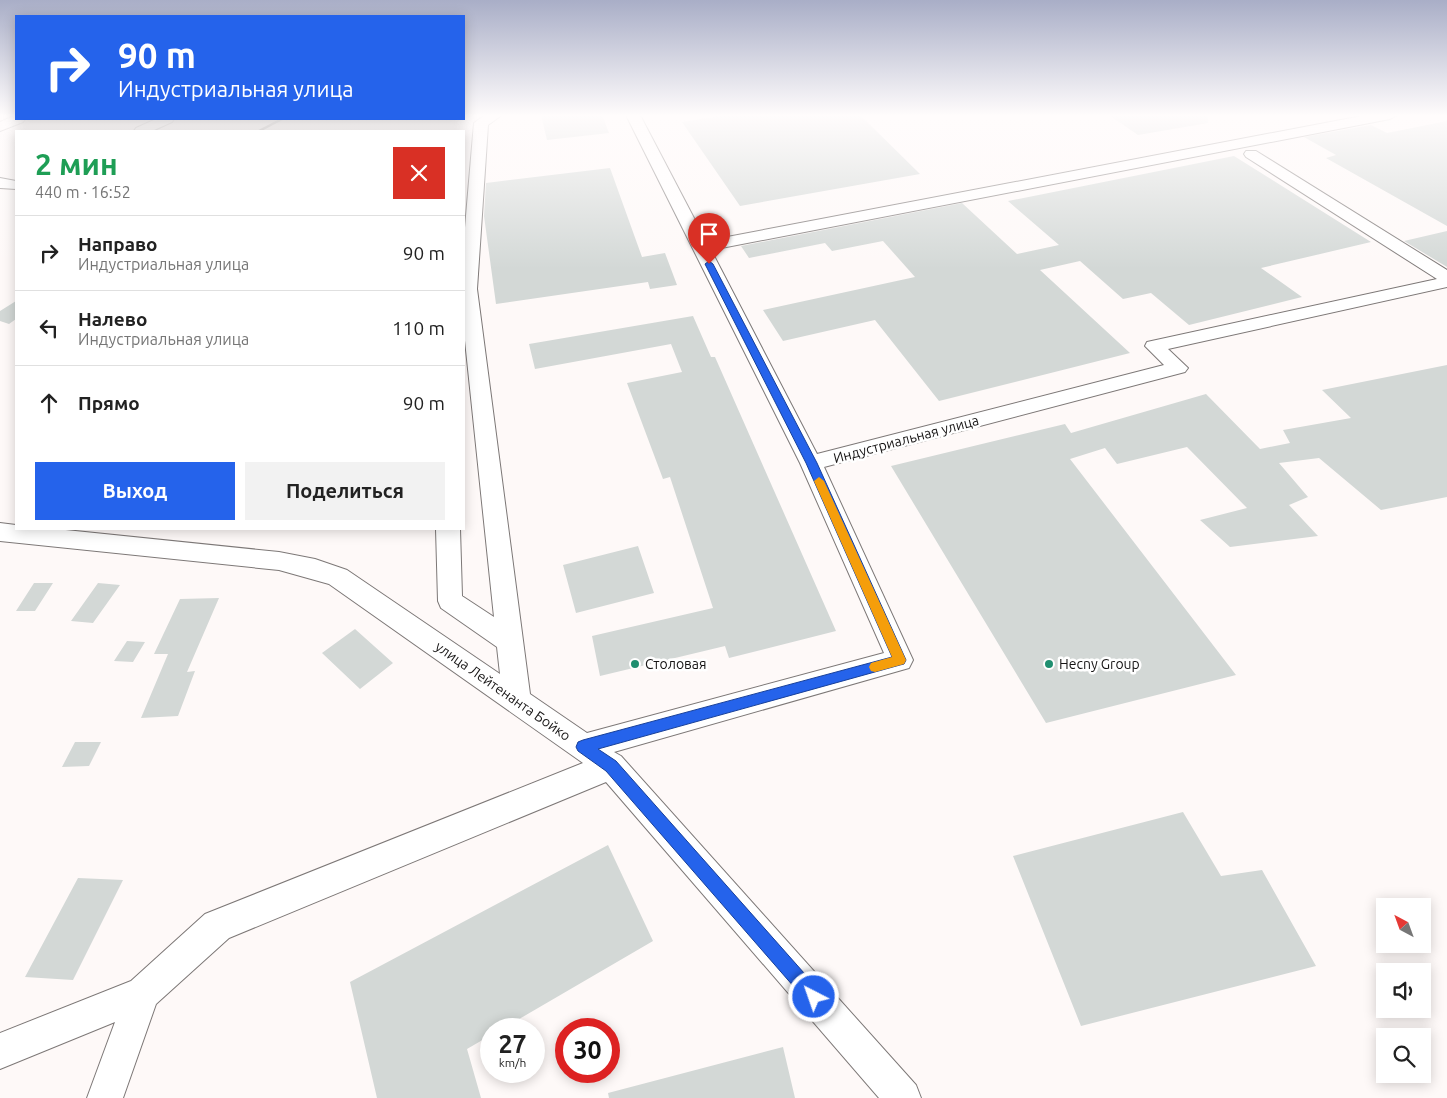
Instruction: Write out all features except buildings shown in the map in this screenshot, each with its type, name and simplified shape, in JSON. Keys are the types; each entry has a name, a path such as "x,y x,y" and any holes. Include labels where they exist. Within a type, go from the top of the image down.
{"street":[{"path":"478,166 468,290 517,701"},
{"path":"583,747 900,660 811,463 659,166"},
{"path":"700,247 1110,166"},
{"path":"1270,166 1447,278"},
{"path":"0,183 15,185"},
{"name":"Индустриальная улица","path":"811,463 1178,368 1154,346 1447,282"},
{"path":"448,530 450,601 510,641"},
{"name":"улица Лейтенанта Бойко","path":"0,532 278,561 338,577 611,766 902,1098"},
{"path":"0,1052 143,993 217,926 611,766"},
{"path":"105,1098 143,993"}],"slow traffic":[{"path":"819,481 900,660 875,667"}],"place":[{"name":"Столовая","path":"635,664"},
{"name":"Hecny Group","path":"1049,664"}],"route":[{"path":"709,264 811,463 900,660 583,747 611,766 814,997"}]}
